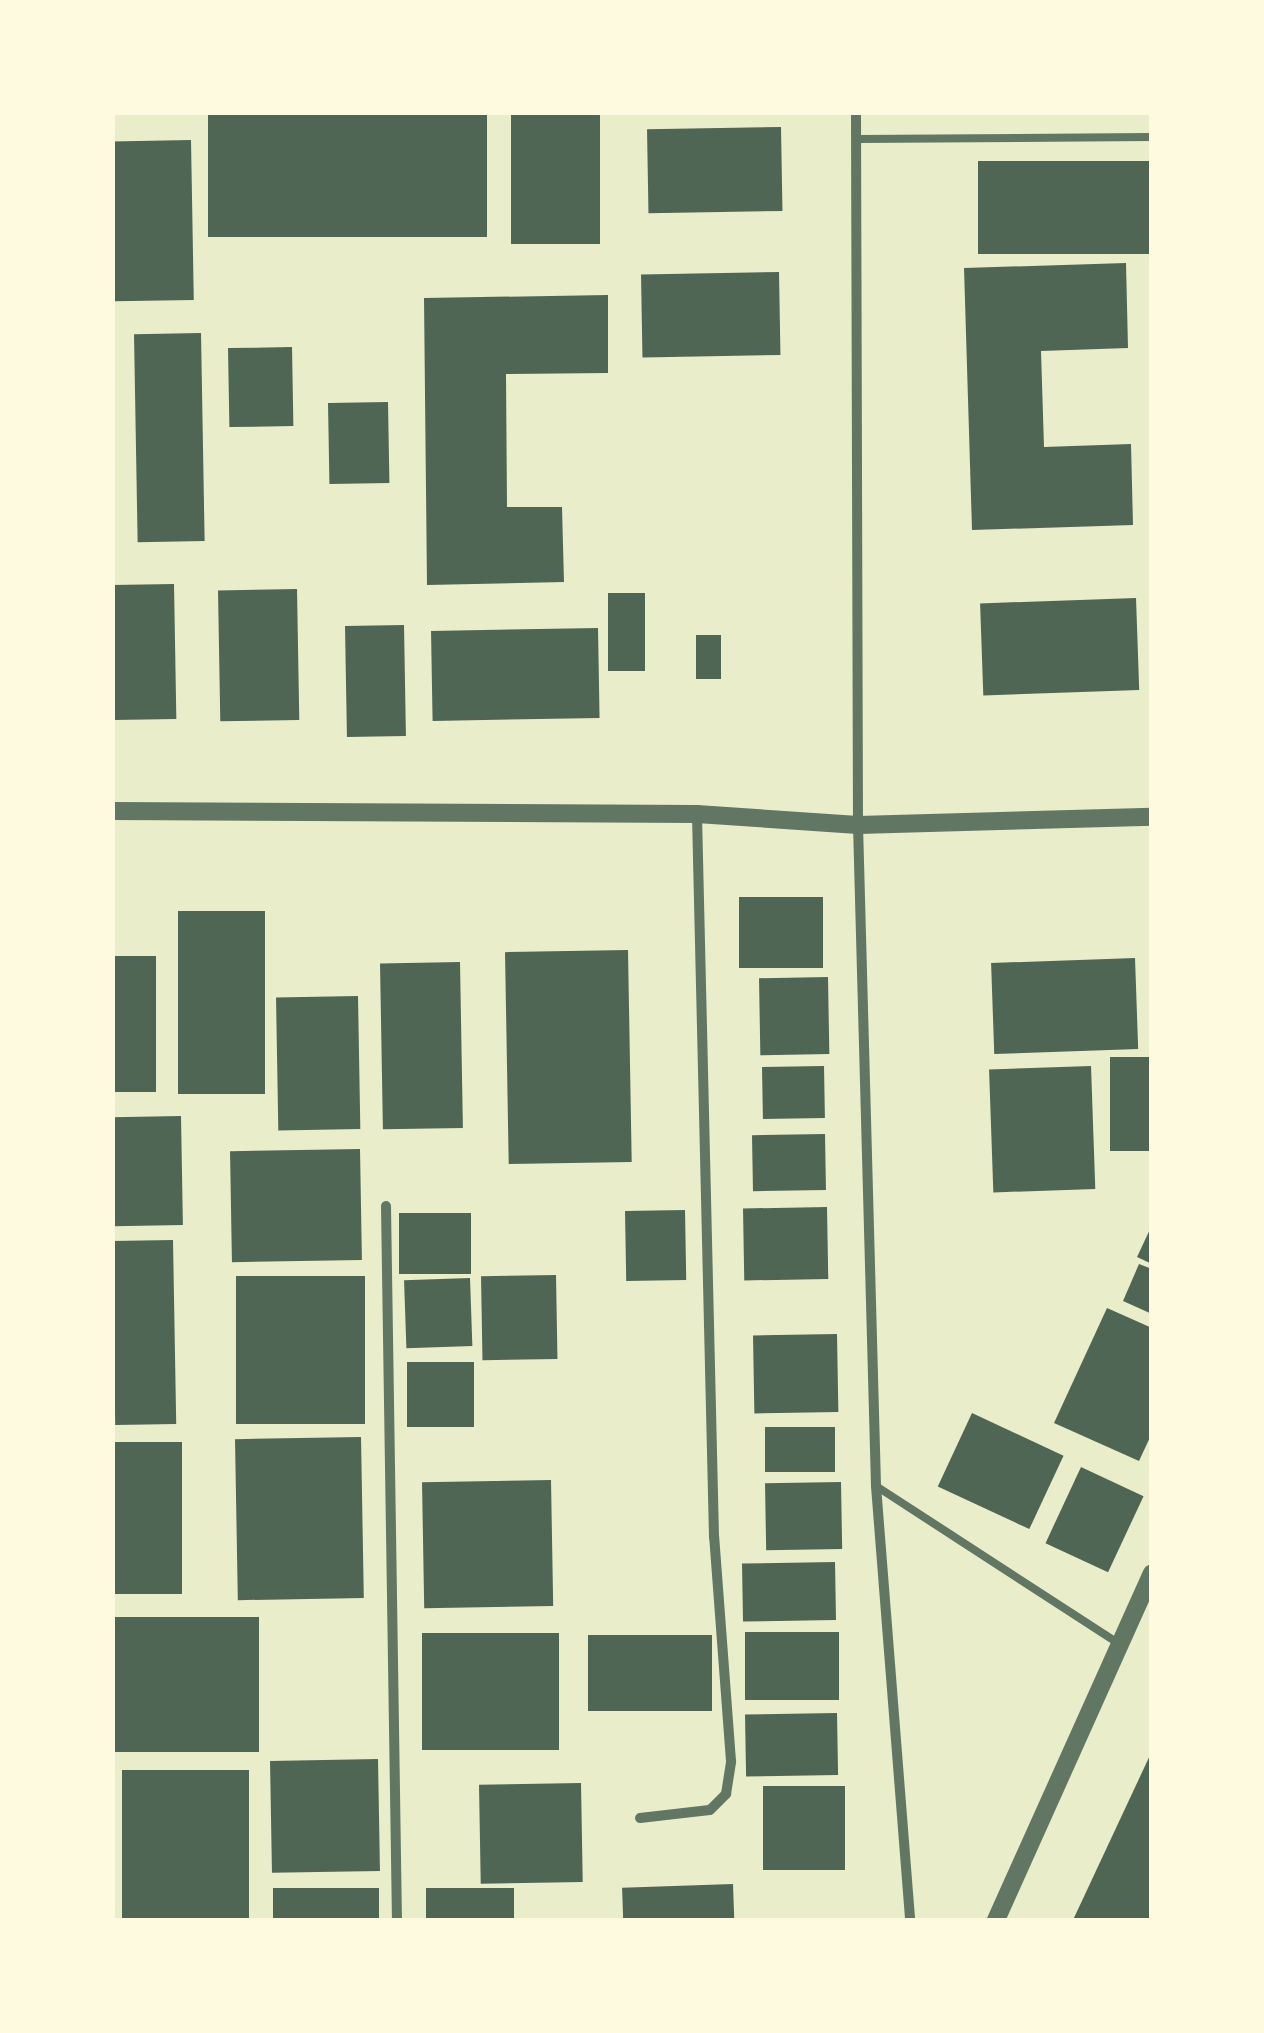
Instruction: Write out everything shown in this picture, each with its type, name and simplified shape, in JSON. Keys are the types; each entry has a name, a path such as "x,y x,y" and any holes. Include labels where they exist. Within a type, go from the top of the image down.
{"street":[{"path":"856,112 858,825 876,1486 910,1920"},
{"path":"112,811 696,814 858,825 1152,817"},
{"path":"640,1818 710,1810 726,1794 731,1761 714,1537 696,814"},
{"path":"386,1206 397,1920"},
{"path":"996,1920 1152,1573"}],"lane":[{"path":"857,139 1152,137"},
{"path":"876,1486 1119,1644"}],"building":[{"path":"208,112 487,112 487,237 208,237"},
{"path":"511,112 600,112 600,244 511,244"},
{"path":"781,127 782,211 648,213 647,129"},
{"path":"191,140 194,300 115,301 112,141"},
{"path":"978,161 1152,161 1152,254 978,254"},
{"path":"1126,263 1128,348 1041,351 1044,447 1131,444 1133,525 972,530 964,268"},
{"path":"779,272 780,355 642,357 641,274"},
{"path":"608,295 608,373 506,374 507,507 562,507 564,582 427,585 424,298"},
{"path":"201,333 205,541 138,542 134,334"},
{"path":"292,347 293,426 229,427 228,348"},
{"path":"388,402 389,483 329,484 328,403"},
{"path":"174,584 176,719 114,720 112,585"},
{"path":"297,589 299,720 220,721 218,590"},
{"path":"608,593 645,593 645,671 608,671"},
{"path":"1136,598 1139,690 983,695 980,603"},
{"path":"404,625 406,736 347,737 345,626"},
{"path":"598,628 600,718 433,721 431,631"},
{"path":"696,635 721,635 721,679 696,679"},
{"path":"739,897 823,897 823,968 739,968"},
{"path":"178,911 265,911 265,1094 178,1094"},
{"path":"628,950 632,1162 509,1164 505,952"},
{"path":"112,956 156,956 156,1092 112,1092"},
{"path":"1135,958 1138,1049 994,1054 991,963"},
{"path":"460,962 463,1128 383,1129 380,963"},
{"path":"828,977 829,1054 760,1055 759,978"},
{"path":"358,996 360,1129 278,1130 276,997"},
{"path":"1110,1057 1152,1057 1152,1151 1110,1151"},
{"path":"824,1066 825,1118 763,1119 762,1067"},
{"path":"1091,1066 1095,1189 993,1192 989,1070"},
{"path":"181,1116 183,1225 114,1226 112,1117"},
{"path":"825,1134 826,1190 753,1191 752,1135"},
{"path":"360,1149 362,1260 232,1262 230,1151"},
{"path":"827,1207 828,1279 744,1280 743,1208"},
{"path":"685,1210 686,1280 626,1281 625,1211"},
{"path":"399,1213 471,1213 471,1274 399,1274"},
{"path":"1152,1225 1152,1264 1137,1257"},
{"path":"173,1240 176,1424 115,1425 112,1241"},
{"path":"1139,1264 1152,1269 1152,1314 1123,1301"},
{"path":"556,1275 557,1359 482,1360 481,1276"},
{"path":"236,1276 365,1276 365,1424 236,1424"},
{"path":"470,1278 472,1346 406,1348 404,1280"},
{"path":"1107,1308 1152,1328 1152,1433 1139,1461 1054,1423"},
{"path":"837,1334 838,1412 754,1413 753,1335"},
{"path":"407,1362 474,1362 474,1427 407,1427"},
{"path":"972,1413 1064,1456 1029,1529 938,1486"},
{"path":"765,1427 835,1427 835,1472 765,1472"},
{"path":"361,1437 364,1598 238,1600 235,1439"},
{"path":"112,1442 182,1442 182,1594 112,1594"},
{"path":"1081,1467 1144,1496 1108,1572 1046,1543"},
{"path":"551,1480 553,1606 424,1608 422,1482"},
{"path":"841,1482 842,1549 766,1550 765,1483"},
{"path":"835,1562 836,1620 743,1622 742,1564"},
{"path":"112,1617 259,1617 259,1752 112,1752"},
{"path":"745,1632 839,1632 839,1700 745,1700"},
{"path":"422,1633 559,1633 559,1750 422,1750"},
{"path":"588,1635 712,1635 712,1711 588,1711"},
{"path":"837,1713 838,1775 746,1777 745,1715"},
{"path":"1152,1751 1152,1920 1073,1920"},
{"path":"378,1759 380,1871 272,1873 270,1761"},
{"path":"122,1770 249,1770 249,1920 122,1920"},
{"path":"581,1783 583,1882 481,1884 479,1785"},
{"path":"763,1786 845,1786 845,1870 763,1870"},
{"path":"733,1884 734,1920 623,1920 622,1888"},
{"path":"273,1888 379,1888 379,1920 273,1920"},
{"path":"426,1888 514,1888 514,1920 426,1920"}]}
